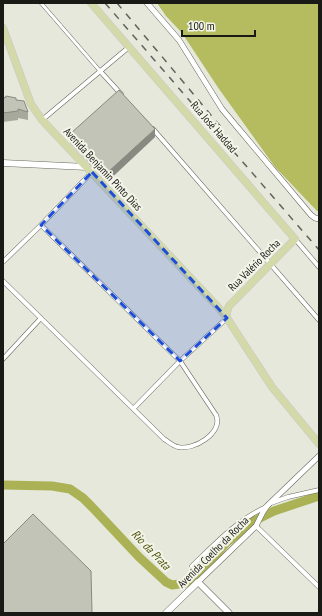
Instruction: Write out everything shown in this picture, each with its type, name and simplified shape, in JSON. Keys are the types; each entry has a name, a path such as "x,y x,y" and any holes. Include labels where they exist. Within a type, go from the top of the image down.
{"main road":[{"name":"Rua José Haddad","path":"91,3 295,239"},
{"name":"Avenida Benjamin Pinto Dias","path":"3,28 31,104 42,120 217,306 227,318 272,387 319,444"},
{"path":"6,163 89,170"},
{"name":"Rua Valério Rocha","path":"229,306 295,239"},
{"path":"217,306 229,306 227,318"},
{"path":"198,582 229,613"},
{"name":"Avenida Coelho da Rocha","path":"166,613 198,582"}],"street":[{"path":"41,3 127,100"},
{"path":"147,3 179,40 222,109 311,215 319,219"},
{"path":"42,120 129,47"},
{"path":"148,124 319,320"},
{"path":"3,169 6,163"},
{"path":"3,262 41,225 89,170"},
{"path":"3,281 164,439 173,446 184,448 193,446 205,440 217,426 218,422 216,415 180,362 41,225"},
{"name":"Rua José Haddad","path":"295,239 319,267"},
{"path":"3,359 42,318"},
{"path":"134,408 227,318"},
{"name":"Avenida Coelho da Rocha","path":"198,582 256,525 263,512 269,505 319,456"},
{"path":"192,566 234,527 257,511 288,498 319,490"},
{"path":"256,525 319,587"}],"highlighted area":[{"path":"92,172 227,318 180,361 41,225"}],"green space":[{"path":"157,3 319,3 319,211 317,211 275,167 219,89 182,33 166,16"}],"building":[{"path":"119,90 155,129 107,173 70,134"},
{"path":"6,96 24,101 28,112 18,109 18,111 3,113 3,97 5,98"},
{"path":"33,514 91,571 92,613 3,613 3,544"}],"waterway":[{"name":"Rio da Prata","path":"3,485 52,486 70,489 83,498 139,557 166,582 172,585 186,583 217,554 226,543 248,524 274,511 319,496"}],"railway":[{"path":"105,3 319,250"},
{"path":"117,3 221,127"}]}
